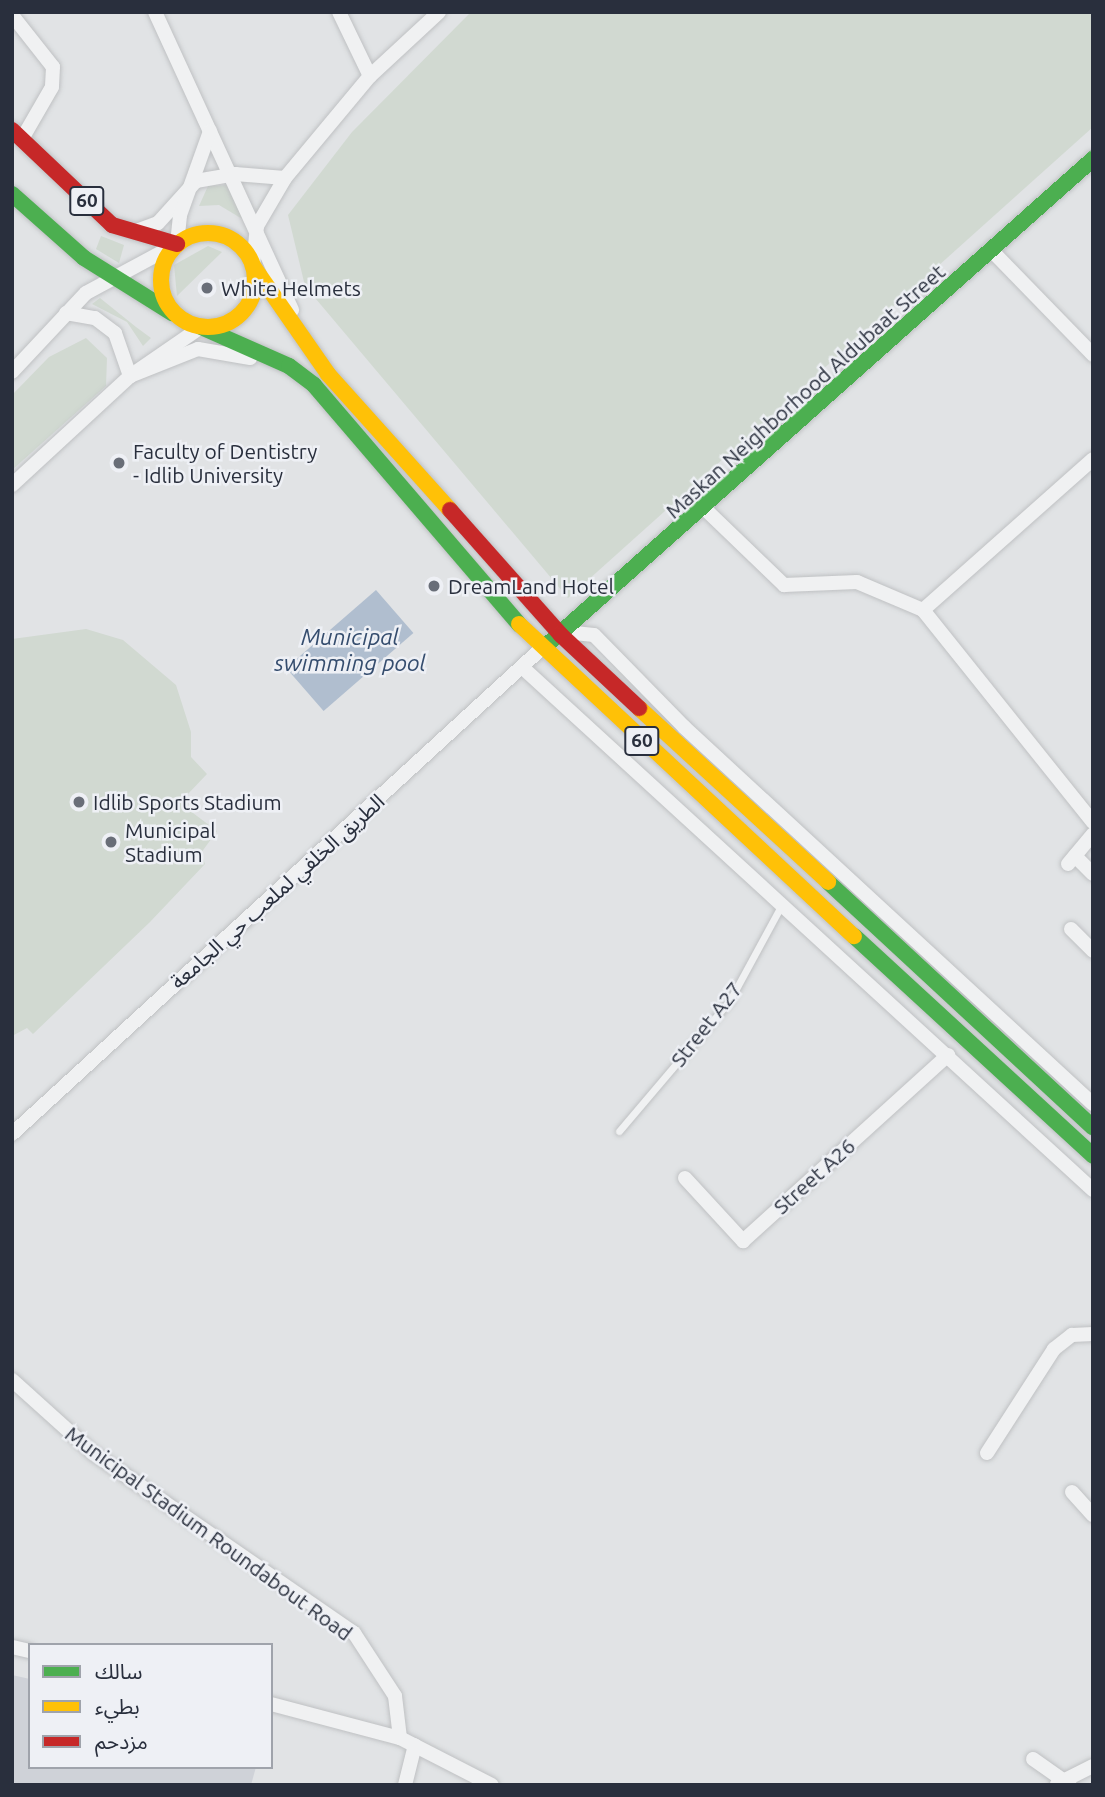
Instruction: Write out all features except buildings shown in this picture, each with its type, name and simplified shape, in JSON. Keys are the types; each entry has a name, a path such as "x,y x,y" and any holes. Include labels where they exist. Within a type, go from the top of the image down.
{"main road":[{"name":"60","path":"17,135 112,225 177,244"},
{"name":"Maskan Neighborhood Aldubaat Street","path":"541,649 563,634 705,509 1093,159"},
{"name":"60","path":"12,194 84,258 176,315"},
{"path":"202,233 221,235 237,244 253,265 254,292 245,310 220,326 201,327 176,315 160,281 177,244 202,233"},
{"name":"60","path":"253,265 328,374 563,634 1093,1127"},
{"name":"60","path":"201,327 298,373 541,649 1093,1156"}],"street":[{"path":"155,12 210,131 235,174 304,337"},
{"path":"339,12 370,76"},
{"path":"253,265 257,226 285,178 370,76 439,12"},
{"path":"12,15 54,67 52,87 17,135"},
{"path":"12,372 86,293 177,244 180,215 196,181 210,131"},
{"path":"135,232 158,223 196,181 235,174 285,178"},
{"path":"992,251 1093,355"},
{"path":"84,258 92,274 86,293"},
{"path":"66,313 95,318 114,333 130,376"},
{"path":"12,485 130,376 201,327"},
{"path":"130,376 198,349 298,373"},
{"path":"923,610 1093,459"},
{"path":"705,509 785,585 857,582 923,610 1093,822"},
{"path":"563,634 594,635 684,727 1093,1104"},
{"name":"الطريق الخلفي لملعب حي الجامعة","path":"12,1134 541,649"},
{"path":"522,667 780,908 948,1055 1093,1190"},
{"path":"1093,834 1072,860 1093,874"},
{"path":"1071,929 1093,951"},
{"name":"Street A26","path":"685,1178 743,1241 948,1055"},
{"path":"987,1453 1054,1349 1072,1335 1093,1334"},
{"name":"Municipal Stadium Roundabout Road","path":"12,1380 93,1453 354,1633 395,1696 400,1738"},
{"path":"1072,1492 1093,1515"},
{"path":"273,1705 400,1738 492,1785"},
{"path":"405,1785 415,1745"},
{"path":"1033,1759 1063,1783 1093,1766"}],"lane":[{"name":"Street A27","path":"619,1131 730,1000 780,908"}],"shaded area":[{"path":"471,12 1093,12 1093,127 568,598 305,286 288,215 352,132"},
{"path":"229,185 244,220 219,205 199,206 208,186"},
{"path":"101,236 124,245 119,263 96,249"},
{"path":"208,246 222,252 177,296 174,265"},
{"path":"100,298 151,338 143,346 127,322 92,304"},
{"path":"86,338 107,358 106,386 12,470 12,395 49,357"},
{"name":"Municipal Stadium","path":"86,629 123,640 176,685 191,732 191,757 207,774 187,795 189,810 217,831 201,853 205,864 150,922 33,1034 27,1028 12,1036 12,639"},
{"path":"12,1675 28,1679 28,1769 255,1769 251,1785 12,1785"}],"water":[{"name":"Municipal swimming pool","path":"376,590 413,633 324,711 286,668"}],"traffic: fast":[{"path":"548,644 1093,159"},
{"path":"12,194 84,258 172,313"},
{"path":"201,327 289,366 314,385 519,624"},
{"path":"828,882 1093,1127"},
{"path":"854,936 1093,1156"}],"traffic: slow":[{"path":"208,233 226,237 241,247 251,262 255,280 251,298 241,313 226,323 208,327 190,323 175,313 165,298 161,280 165,262 175,247 190,237 208,233"},
{"path":"253,266 328,374 450,510"},
{"path":"519,624 854,936"},
{"path":"639,708 828,882"}],"traffic: jam":[{"path":"12,130 112,225 177,244"},
{"path":"450,510 561,635 639,708"}],"place":[{"name":"White Helmets","path":"207,288"},
{"name":"Faculty of Dentistry - Idlib University","path":"119,463"},
{"name":"DreamLand Hotel","path":"434,586"},
{"name":"Idlib Sports Stadium","path":"79,802"},
{"name":"Municipal Stadium","path":"111,842"}]}
